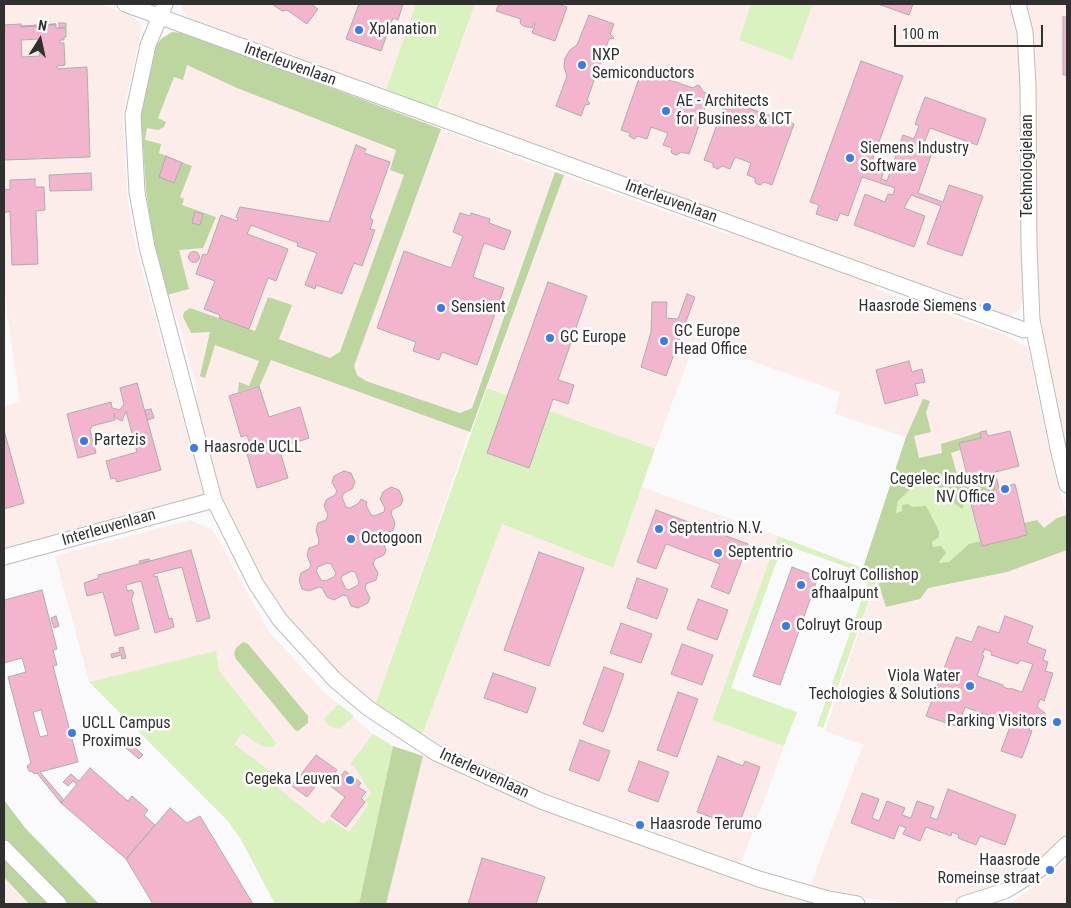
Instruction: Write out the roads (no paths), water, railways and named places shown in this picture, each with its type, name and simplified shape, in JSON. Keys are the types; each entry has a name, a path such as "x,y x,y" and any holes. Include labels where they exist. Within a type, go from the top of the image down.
{"street":[{"name":"Interleuvenlaan","path":"125,4 162,10 991,318 1024,330 1034,328"},
{"name":"Technologielaan","path":"1018,4 1025,32 1028,86 1029,246 1034,328"},
{"name":"Interleuvenlaan","path":"162,10 146,54 133,115 137,192 148,247 214,500 256,584 271,608 335,680 368,708 436,753 541,801 766,881 828,899 857,904"},
{"path":"1034,328 1067,485"},
{"name":"Interleuvenlaan","path":"4,557 214,500"},
{"path":"964,904 1008,898 1067,844"},
{"path":"4,848 59,904"}],"place":[{"name":"Xplanation","path":"359,30"},
{"name":"NXP Semiconductors","path":"582,65"},
{"name":"AE - Architects for Business & ICT","path":"666,111"},
{"name":"Siemens Industry Software","path":"850,158"},
{"name":"Haasrode Siemens","path":"987,307"},
{"name":"Sensient","path":"441,308"},
{"name":"GC Europe","path":"550,338"},
{"name":"GC Europe Head Office","path":"664,341"},
{"name":"Partezis","path":"84,441"},
{"name":"Haasrode UCLL","path":"194,448"},
{"name":"Cegelec Industry NV Office","path":"1005,489"},
{"name":"Septentrio N.V.","path":"659,529"},
{"name":"Octogoon","path":"351,539"},
{"name":"Septentrio","path":"718,553"},
{"name":"Colruyt Collishop afhaalpunt","path":"801,585"},
{"name":"Colruyt Group","path":"786,626"},
{"name":"Viola Water Techologies & Solutions","path":"970,686"},
{"name":"Parking Visitors","path":"1057,722"},
{"name":"UCLL Campus Proximus","path":"72,733"},
{"name":"Cegeka Leuven","path":"350,780"},
{"name":"Haasrode Terumo","path":"640,825"},
{"name":"Haasrode Romeinse straat","path":"1050,870"}]}
